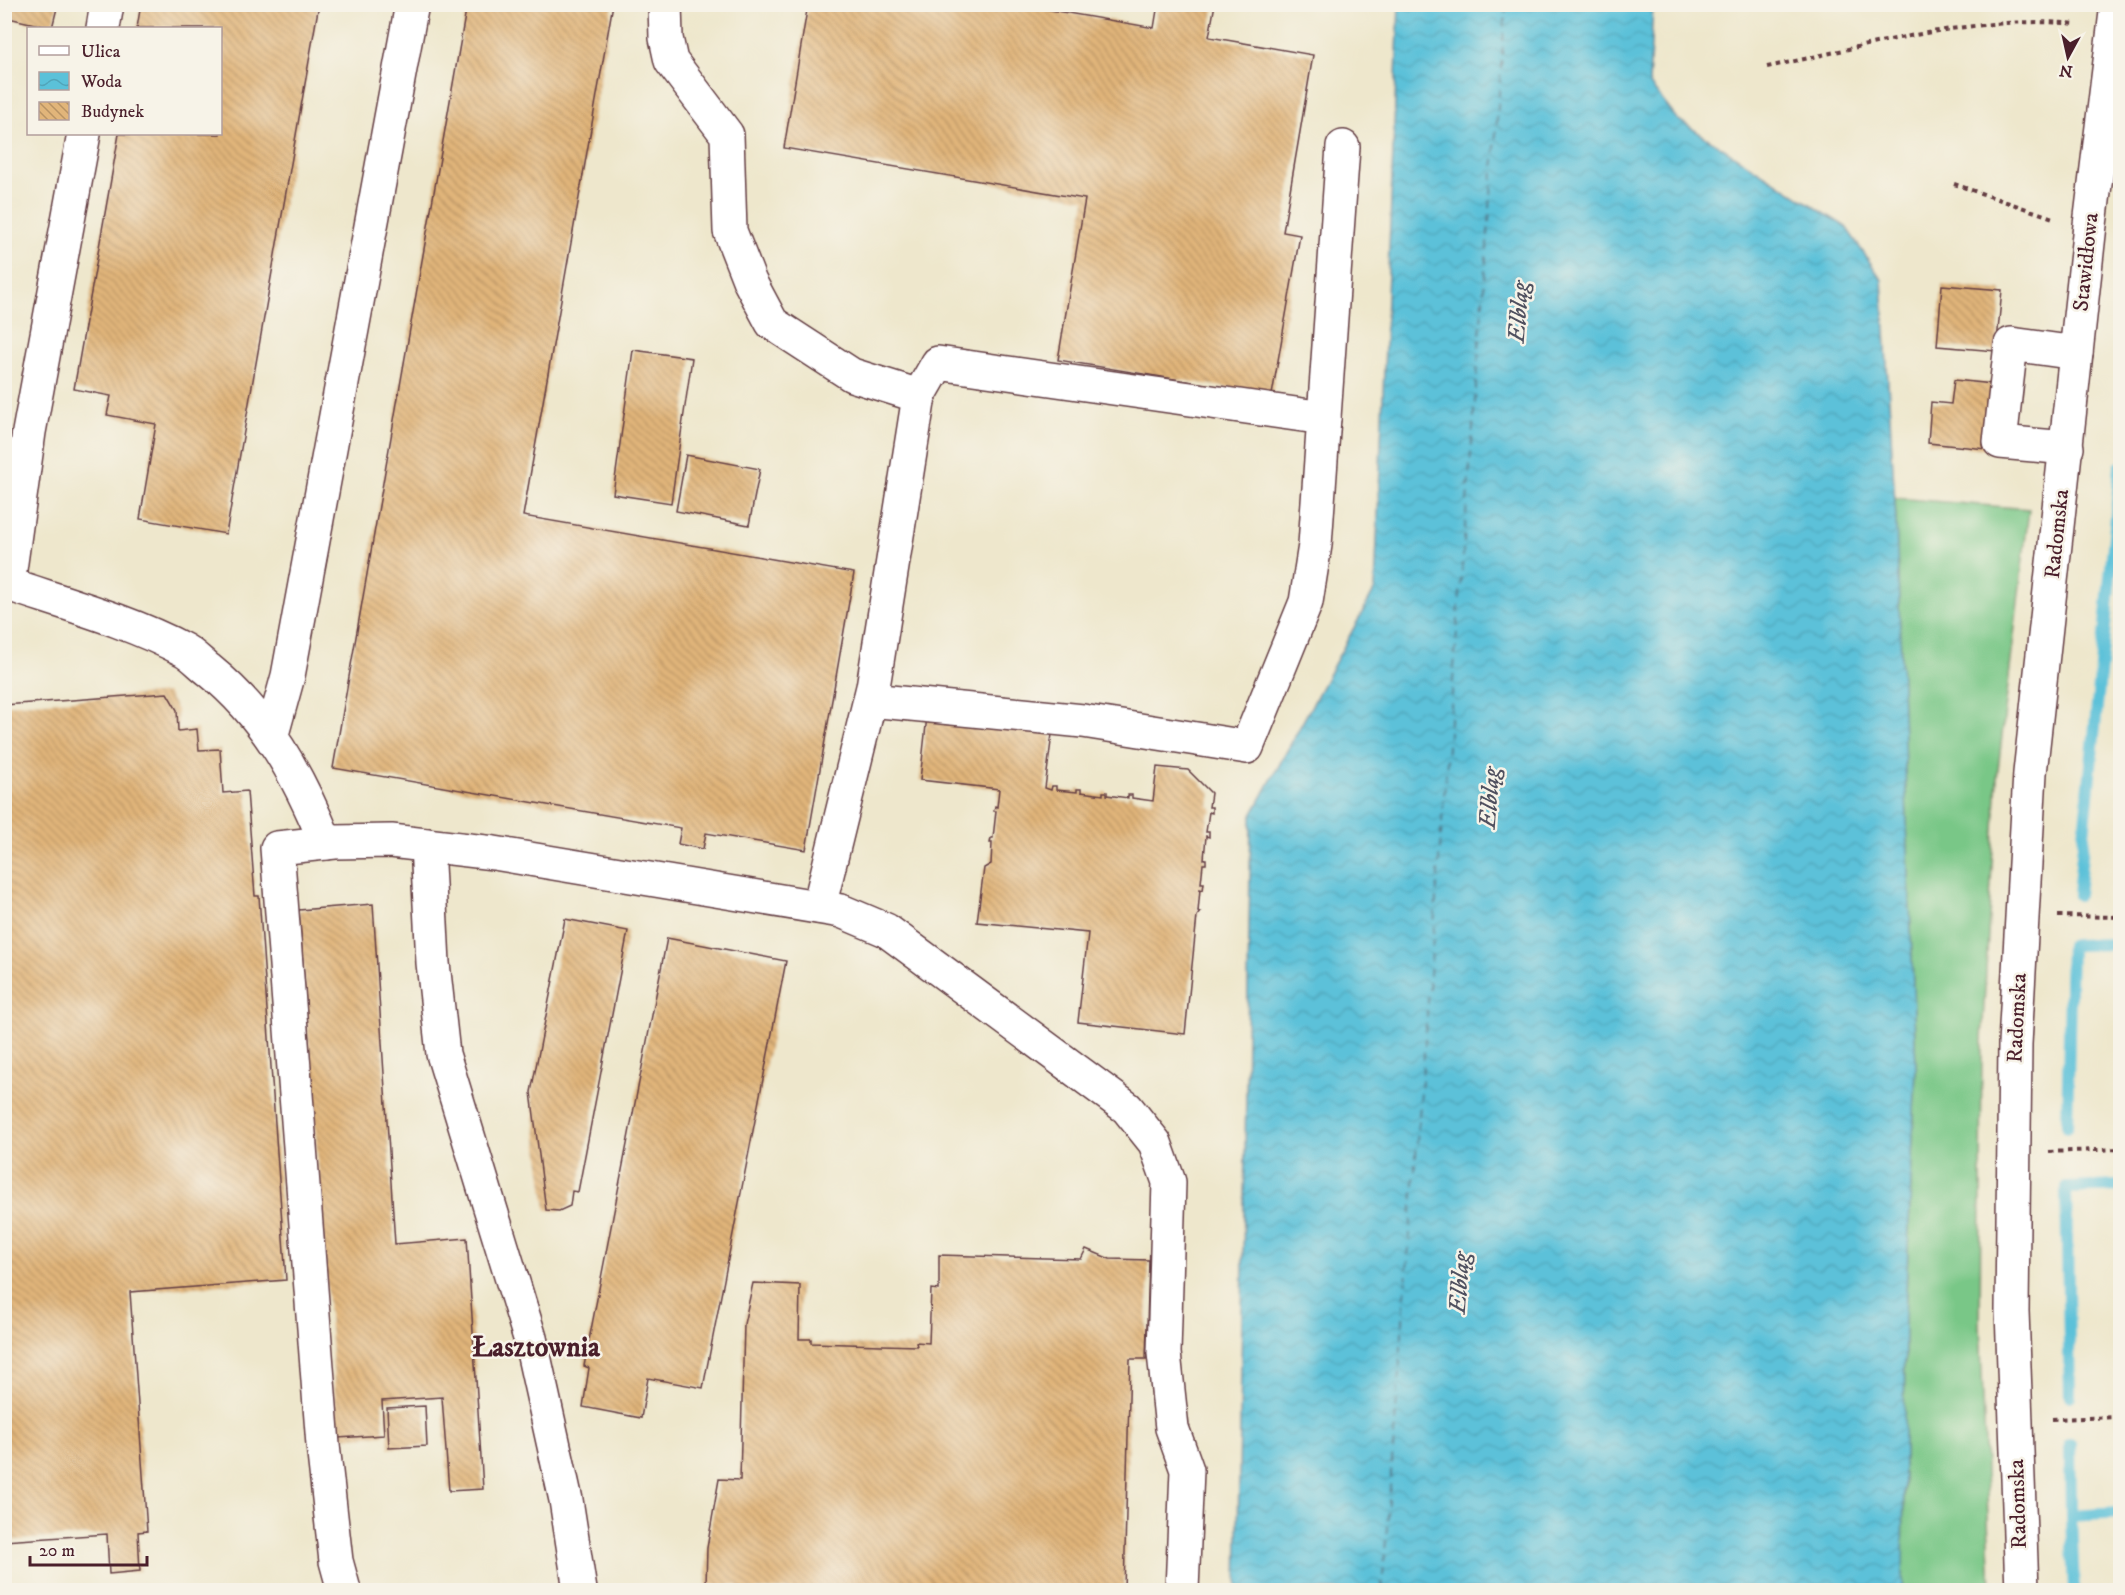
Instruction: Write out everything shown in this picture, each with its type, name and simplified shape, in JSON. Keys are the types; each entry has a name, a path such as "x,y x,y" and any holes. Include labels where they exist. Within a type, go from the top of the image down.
{"street":[{"path":"103,27 107,4"},
{"path":"272,734 288,676 412,4"},
{"path":"665,4 666,38 671,61 727,135 730,231 750,282 772,323 852,375 919,396"},
{"name":"Stawidłowa","path":"2067,448 2090,225 2116,16"},
{"path":"84,135 29,432 6,585 106,617 185,651 236,692 272,734 310,804 326,843"},
{"path":"870,700 1083,721 1247,747 1306,602 1316,545 1343,147"},
{"path":"2067,448 2000,442 2011,344 2076,353"},
{"path":"819,908 870,700 919,396 938,363 1324,418"},
{"name":"Radomska","path":"2022,1590 2012,1311 2015,1044 2030,773 2067,448"},
{"path":"344,1590 336,1561 323,1445 277,848 326,843 391,842 494,853 841,911 886,930 1127,1108 1155,1143 1169,1182 1164,1353 1172,1428 1187,1470 1182,1590"},
{"path":"427,845 433,963 442,1054 530,1338 566,1500 572,1589"}],"path":[{"path":"1767,67 1965,26 2116,16"},
{"path":"1954,184 2044,216 2090,225"},
{"path":"2022,915 2121,916"},
{"path":"2014,1154 2121,1149"},
{"path":"2015,1420 2121,1417"}],"green space":[{"path":"1895,498 2029,509 1997,778 1982,1040 1980,1324 1991,1590 1903,1590 1905,1317 1916,1068"}],"water":[{"name":"Elbląg","path":"1399,5 1653,5 1649,83 1677,119 1846,227 1882,280 1896,520 1916,1068 1905,1317 1903,1590 1237,1590 1251,817 1375,589"}],"building":[{"path":"4,4 58,4 52,27 4,17"},
{"path":"141,4 319,4 226,534 140,519 156,424 107,415 111,396 74,389 119,135 222,135 222,27 137,27"},
{"path":"467,4 613,4 523,516 854,573 806,850 706,833 703,849 678,844 681,828 333,768"},
{"path":"808,4 1016,4 1154,28 1158,4 1215,4 1209,37 1313,55 1283,232 1300,235 1272,395 1058,360 1085,199 784,148"},
{"path":"1942,285 2002,290 1996,351 1937,346"},
{"path":"633,350 692,358 671,503 613,494"},
{"path":"1954,380 1993,384 1986,449 1928,443 1931,402 1951,404"},
{"path":"686,455 760,469 749,525 676,511"},
{"path":"167,693 177,710 178,731 197,729 199,750 220,749 223,793 247,791 255,896 259,896 286,1280 130,1292 147,1531 138,1532 140,1571 109,1574 107,1534 4,1541 4,705"},
{"path":"927,716 1052,734 1045,788 1051,790 1052,786 1056,786 1056,790 1077,792 1077,789 1081,789 1081,792 1103,795 1103,792 1107,792 1107,795 1128,798 1128,795 1132,795 1132,798 1153,801 1157,767 1188,770 1211,793 1209,807 1212,807 1212,813 1209,812 1206,832 1209,832 1209,837 1206,836 1204,859 1206,859 1206,864 1203,864 1201,883 1204,883 1203,890 1200,889 1198,912 1200,912 1197,916 1185,1034 1078,1022 1088,933 977,922 984,868 991,864 992,843 990,843 993,838 996,811 994,811 995,806 997,807 999,789 920,780"},
{"path":"373,904 395,1244 467,1238 483,1489 449,1491 442,1397 382,1401 384,1435 338,1438 299,910"},
{"path":"565,919 628,931 578,1192 572,1191 570,1206 559,1211 546,1210 531,1092"},
{"path":"667,938 786,961 703,1388 648,1378 641,1418 583,1407 589,1368 584,1366"},
{"path":"1086,1249 1110,1259 1149,1260 1146,1359 1130,1359 1124,1590 737,1590 737,1585 706,1585 707,1548 719,1479 740,1480 744,1324 753,1283 800,1285 799,1339 811,1339 811,1343 917,1346 916,1342 929,1343 931,1289 939,1290 939,1255 1081,1259"},
{"path":"425,1406 427,1446 389,1448 387,1408"}],"waterway":[{"path":"2116,517 2120,467"},
{"path":"2078,895 2116,517 2120,517"},
{"path":"2067,1127 2071,945 2120,944"},
{"path":"2070,1396 2066,1188 2120,1186"},
{"path":"2070,1443 2071,1516"},
{"path":"2074,1590 2071,1516 2120,1513"}],"ferry route":[{"path":"1382,1590 1506,4"}],"district":[{"name":"Łasztownia","path":"536,1347"}]}
